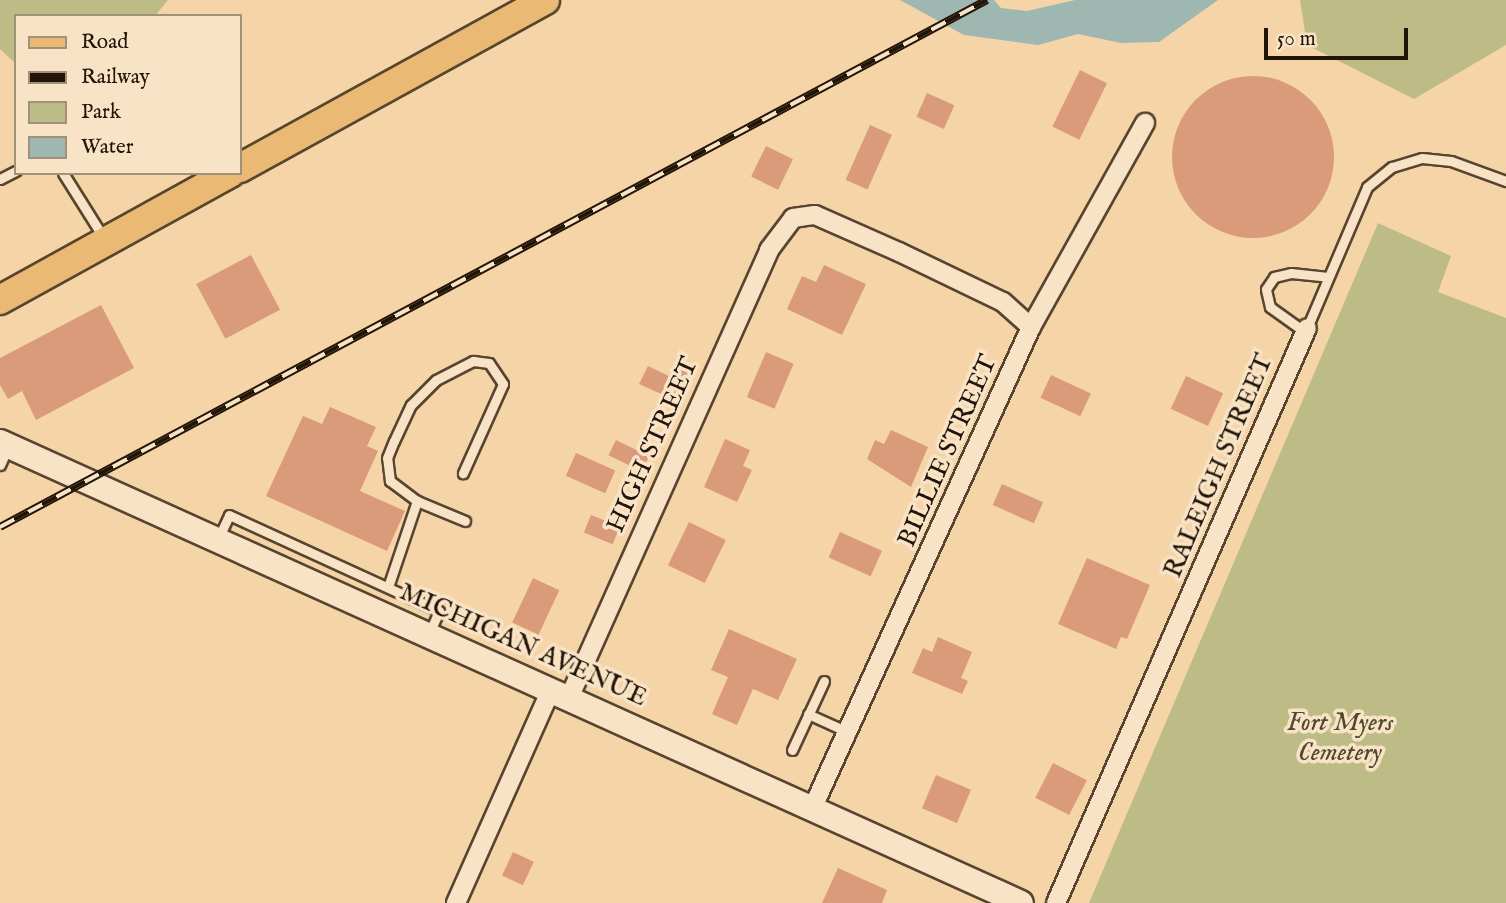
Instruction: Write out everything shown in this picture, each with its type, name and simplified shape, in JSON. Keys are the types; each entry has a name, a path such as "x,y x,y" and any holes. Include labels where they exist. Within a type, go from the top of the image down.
{"main road":[{"path":"242,167 545,0"},
{"path":"0,300 226,175"}],"street":[{"name":"BILLIE STREET","path":"813,807 1031,327 1145,123"},
{"name":"HIGH STREET","path":"456,903 560,694 769,250 793,218 815,215 899,252 1003,302 1031,327"},
{"name":"RALEIGH STREET","path":"1056,903 1306,330"},
{"name":"MICHIGAN AVENUE","path":"3,451 218,540 1021,903"}],"lane":[{"name":"RALEIGH STREET","path":"1306,330 1367,187 1392,167 1431,159 1506,180"},
{"path":"64,175 107,242"},
{"path":"1306,330 1270,307 1266,289 1274,277 1291,274 1328,277"},
{"path":"463,473 503,384 489,363 457,367 411,405 387,470 397,490 465,521"},
{"path":"387,587 417,501"},
{"path":"218,540 229,515 439,611 428,635"},
{"path":"792,751 824,681"},
{"path":"808,715 848,732"}],"green space":[{"path":"0,0 168,0 157,14 14,14 14,62 0,49"},
{"path":"1300,0 1506,0 1506,45 1414,99 1307,45"},
{"name":"Fort Myers Cemetery","path":"1378,223 1451,256 1438,292 1506,318 1506,903 1089,903"}],"water":[{"path":"900,0 994,0 1001,8 1027,11 1075,0 1218,0 1159,42 1121,43 1078,34 1038,45 964,35"}],"building":[{"path":"1080,70 1107,83 1079,140 1052,127"},
{"path":"1253,76 1284,82 1311,99 1328,126 1334,157 1328,188 1311,215 1284,232 1253,238 1222,232 1195,215 1178,188 1172,157 1178,126 1195,99 1222,82"},
{"path":"927,93 954,105 944,129 916,117"},
{"path":"870,125 892,135 868,190 846,180"},
{"path":"766,146 793,159 778,190 751,177"},
{"path":"251,255 280,310 225,339 196,284"},
{"path":"824,265 866,284 842,335 787,309 802,276 816,282"},
{"path":"101,305 134,368 36,420 22,391 8,399 0,385 0,358"},
{"path":"766,352 794,364 774,409 747,397"},
{"path":"648,366 673,378 678,367 692,374 679,402 639,384"},
{"path":"1051,375 1091,394 1080,416 1040,398"},
{"path":"1186,376 1223,393 1208,426 1171,409"},
{"path":"330,407 376,427 367,446 378,451 360,491 405,511 387,551 266,496 303,416 322,424"},
{"path":"891,430 928,447 911,487 867,459 875,440 884,444"},
{"path":"725,439 750,450 743,466 752,470 737,502 704,487"},
{"path":"616,440 649,456 642,471 609,455"},
{"path":"576,453 615,470 605,493 566,476"},
{"path":"1002,484 1043,502 1034,523 993,505"},
{"path":"591,515 620,527 613,544 584,533"},
{"path":"689,522 726,540 705,583 668,565"},
{"path":"840,532 882,551 871,576 829,558"},
{"path":"1087,558 1150,585 1127,639 1121,637 1116,649 1058,624"},
{"path":"533,578 559,590 539,635 512,622"},
{"path":"729,629 797,659 778,700 753,689 737,725 712,714 728,677 711,670"},
{"path":"938,637 972,652 961,678 968,681 962,694 912,673 923,648 932,652"},
{"path":"1053,763 1087,780 1069,815 1035,798"},
{"path":"936,775 971,790 957,823 922,808"},
{"path":"513,852 534,862 523,885 502,876"},
{"path":"838,868 887,890 882,903 822,903"}],"railway":[{"path":"0,527 987,0"}]}
